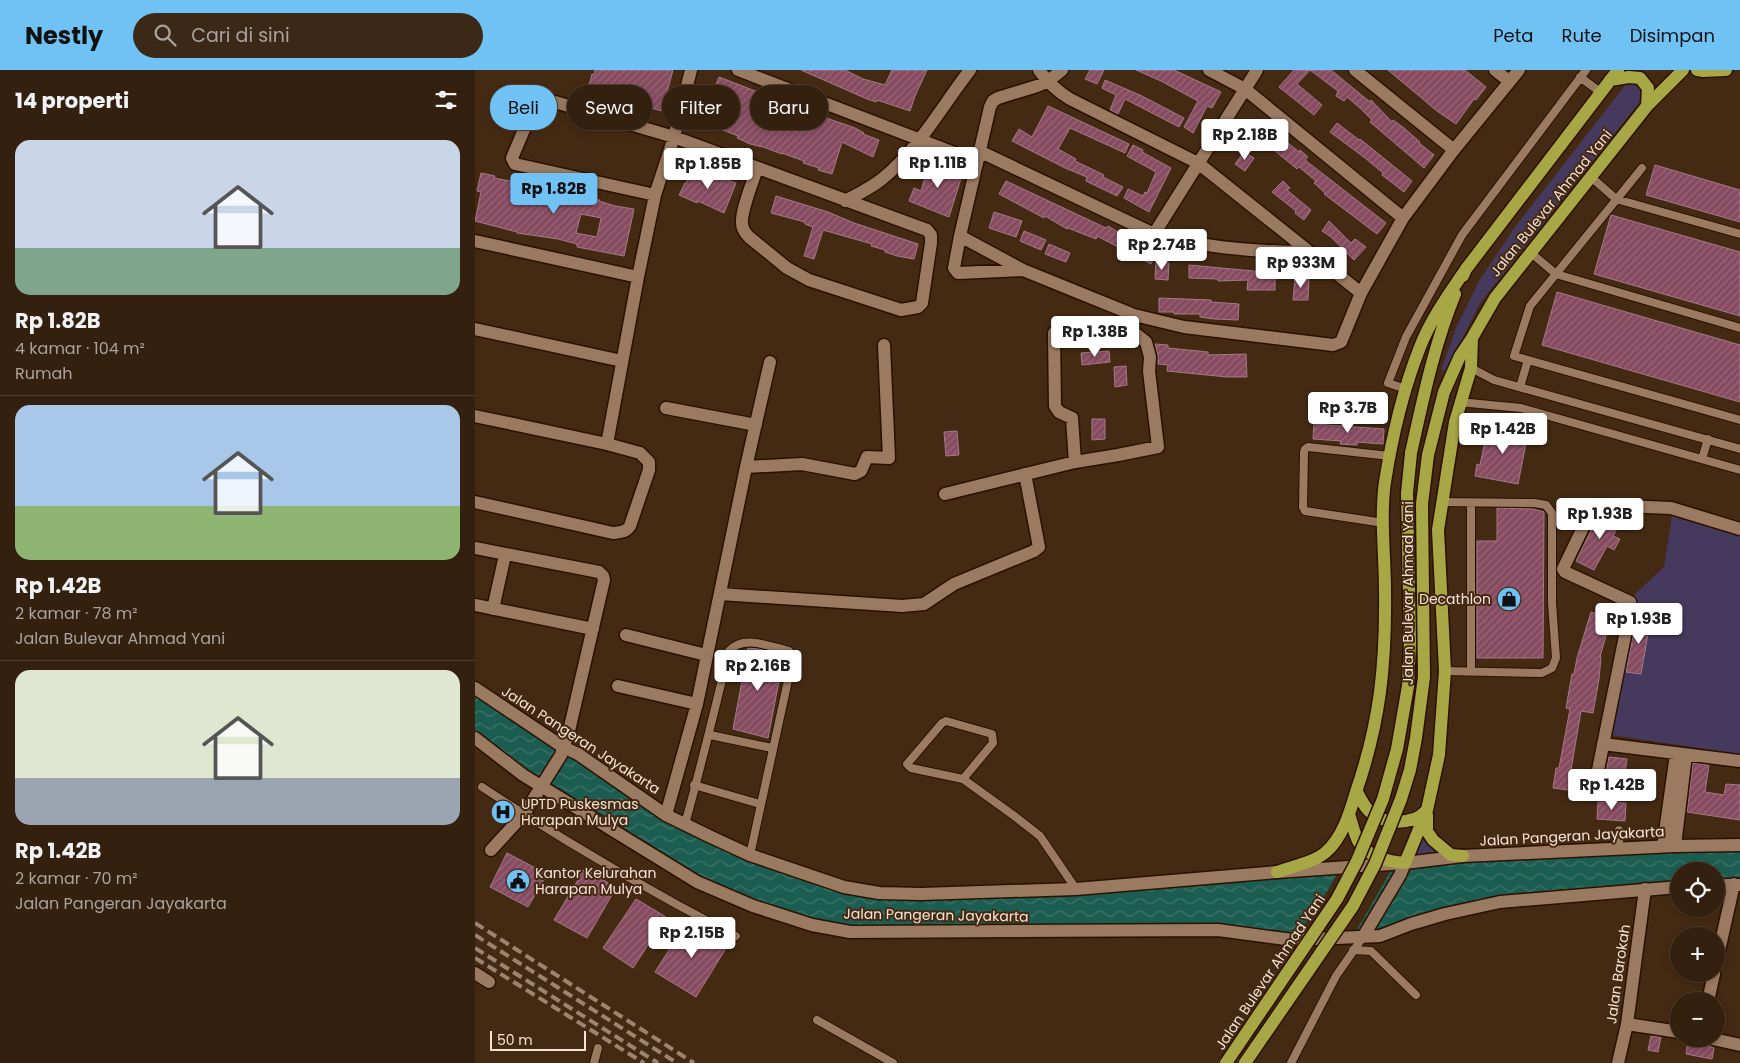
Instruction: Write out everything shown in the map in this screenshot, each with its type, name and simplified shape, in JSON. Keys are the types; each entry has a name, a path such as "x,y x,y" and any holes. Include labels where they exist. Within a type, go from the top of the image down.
{"main road":[{"name":"Jalan Bulevar Ahmad Yani","path":"1245,1063 1353,906 1375,864 1401,799 1410,770 1424,677 1422,504 1428,456 1445,392 1460,356 1495,298 1647,106 1683,70"},
{"path":"1697,70 1703,72 1726,70"},
{"name":"Jalan Bulevar Ahmad Yani","path":"1226,1063 1337,898 1366,844 1383,799 1397,749 1408,686 1410,642 1407,493 1411,453 1431,365 1445,319 1466,269 1614,75"},
{"path":"1614,75 1640,78 1648,88 1647,106"},
{"path":"1277,872 1313,860 1335,843 1357,792 1370,748 1381,695 1384,669 1385,484 1390,456 1406,389 1424,338 1440,307 1466,269"},
{"path":"1349,814 1359,842 1367,851 1385,860 1405,863 1427,810 1439,755 1445,671 1438,530 1445,478 1459,402 1471,368 1472,338"},
{"path":"1357,792 1368,810 1377,818 1389,821 1405,821 1415,819 1427,810"},
{"path":"1427,810 1427,831 1433,840 1451,854 1463,856"}],"street":[{"path":"607,444 637,277 655,195 674,137 691,70"},
{"path":"737,70 965,157"},
{"path":"1039,70 1056,91 1198,163 1361,292"},
{"path":"1023,270 958,273 955,268 960,236 979,151 990,107 993,102 998,98 1047,82 1062,70"},
{"path":"1209,70 1245,89 1403,218"},
{"path":"1153,234 1257,70"},
{"path":"1355,70 1454,150"},
{"path":"1495,70 1509,82"},
{"path":"960,236 1023,270 1125,312 1159,322 1183,327 1333,345 1341,342 1361,292 1403,218 1454,150 1519,70"},
{"path":"845,201 869,188 895,166 919,139 962,73"},
{"path":"655,195 519,165 513,162 512,158 531,113 540,104 555,102 674,137 757,168 845,201 921,227 931,235 922,303 918,307 901,310 809,280 787,268 749,237 744,232 742,224 743,215 757,168"},
{"path":"979,151 1153,234 1179,241 1233,248 1278,252 1310,252"},
{"path":"475,241 637,277"},
{"path":"475,329 622,361"},
{"path":"945,494 1075,462 1118,456 1158,446 1149,371 1150,357 1146,342 1132,331"},
{"path":"1054,333 1055,406 1059,412 1072,418 1075,462"},
{"path":"746,467 802,464 855,474 861,471 867,457 889,458 884,345"},
{"path":"667,814 697,704 746,467 770,362"},
{"path":"666,408 757,425"},
{"path":"475,416 607,444 640,453 649,462 649,470 631,526 626,530 613,533 475,502"},
{"path":"720,594 902,606 924,604 955,584 1039,547 1025,474"},
{"path":"1594,790 1631,606 1630,602 1565,572 1563,569 1593,507 1599,505 1671,508 1740,529"},
{"path":"475,548 599,572 604,580 569,731 562,751 524,814 491,850"},
{"path":"493,609 505,555"},
{"path":"475,605 593,629"},
{"path":"626,635 707,655"},
{"path":"618,686 697,704"},
{"name":"Jalan Pangeran Jayakarta","path":"475,688 562,751 578,754 685,824 750,855 844,887 879,893 921,894 1077,889 1405,863 1463,856 1669,846 1740,845"},
{"name":"Jalan Pangeran Jayakarta","path":"475,738 523,775 543,783 697,882 723,895 753,906 804,922 850,932 1218,930 1293,940 1363,937 1380,936 1445,914 1500,902 1670,888"},
{"path":"1603,744 1740,762"},
{"path":"1669,846 1681,754"},
{"path":"1363,937 1400,875 1405,863"},
{"path":"1725,930 1737,885"},
{"name":"Jalan Barokah","path":"1618,1063 1627,1024 1645,889"},
{"path":"475,973 489,982"},
{"path":"1627,1024 1670,1031"},
{"path":"1725,1042 1740,1045"}],"lane":[{"path":"1406,389 1388,383 1405,337 1462,235 1586,70"},
{"path":"1580,77 1600,92"},
{"path":"1642,168 1531,306 1514,356 1740,420"},
{"path":"1591,177 1616,199 1740,234"},
{"path":"1531,252 1557,274 1740,328"},
{"path":"1520,387 1528,360"},
{"path":"1471,368 1494,380 1740,448"},
{"path":"1459,402 1521,408 1740,470"},
{"path":"1702,459 1708,440"},
{"path":"1384,523 1305,511 1303,507 1304,452 1309,447 1390,456"},
{"path":"1443,502 1534,503 1546,505 1552,513 1552,603 1556,658 1552,668 1542,673 1445,671"},
{"path":"1471,503 1471,671"},
{"path":"685,824 694,785 710,735 729,650 734,645 747,641 789,651 792,662 750,855"},
{"path":"963,779 993,743 993,738 991,734 946,721 942,723 907,764 911,768 963,779 1040,836 1077,889"},
{"path":"710,735 772,748"},
{"path":"694,785 760,804"},
{"path":"482,787 683,908 736,936"},
{"path":"1619,830 1619,848"},
{"path":"1291,1063 1336,976 1363,937"},
{"path":"1353,950 1371,951 1416,995"},
{"path":"817,1020 893,1063"},
{"path":"593,1063 598,1048"}],"shaded area":[{"path":"1633,82 1639,84 1642,91 1642,99 1480,303 1446,371 1441,370 1456,328 1479,281 1515,227 1626,84"},
{"path":"1673,510 1740,532 1740,754 1611,735 1633,596 1664,567"},
{"path":"1427,831 1451,854 1405,863 1415,840"}],"water":[{"path":"475,688 666,815 844,887 921,894 1740,845 1740,885 1725,885 1725,862 1670,862 1670,888 1534,898 1380,936 1296,939 1218,930 850,932 723,895 475,738"}],"pier":[{"path":"1396,861 1350,940 1293,942 1330,887 1340,867"}],"building":[{"path":"595,70 673,70 669,85 662,85 662,111 652,108 652,85 589,85 592,74 594,75"},
{"path":"801,70 845,70 863,79 885,85 892,70 927,70 910,111 877,100 876,102 867,99"},
{"path":"1090,70 1104,70 1097,84 1085,79"},
{"path":"1136,70 1174,70 1221,92 1212,108 1207,106 1193,133 1184,127 1198,101"},
{"path":"1294,70 1310,70 1297,84 1322,105 1314,115 1279,87"},
{"path":"1310,70 1331,70 1370,102 1371,100 1392,122 1393,120 1404,128 1434,155 1424,168 1370,122 1372,120 1361,109 1347,97 1344,101 1336,96 1338,91"},
{"path":"1388,70 1465,70 1486,87 1476,100 1474,99 1456,124 1437,111"},
{"path":"719,77 740,85 716,85"},
{"path":"1105,80 1142,96 1184,118 1179,127 1125,99 1118,114 1110,110 1116,95 1102,88"},
{"path":"740,85 750,89 750,130 828,130 828,119 855,128 863,134 879,140 873,157 842,142 832,174 818,170 819,168 803,163 804,161 750,144 737,138 738,136 723,130 740,130"},
{"path":"1048,106 1129,144 1125,153 1070,128 1058,149 1076,159 1075,161 1104,175 1103,177 1123,187 1117,196 1086,181 1087,177 1012,141 1019,129 1032,137"},
{"path":"1262,122 1275,134 1308,157 1305,160 1386,223 1377,234 1324,194 1314,183 1316,181 1299,167 1297,169 1252,132"},
{"path":"1337,123 1412,181 1404,192 1382,175 1383,173 1365,158 1330,132"},
{"path":"1133,145 1171,168 1149,212 1124,198 1128,189 1143,196 1145,192 1147,193 1156,172 1127,156"},
{"path":"1244,152 1254,158 1245,171 1235,164"},
{"path":"930,160 963,172 949,217 909,201 914,188 921,191"},
{"path":"1655,165 1740,190 1740,222 1646,195"},
{"path":"691,168 736,183 724,213 679,195 686,184"},
{"path":"481,173 495,176 494,178 634,209 624,256 577,247 577,244 558,239 517,233 475,221 481,192 477,191","holes":["581,214 601,218 597,237 576,233"]},
{"path":"1006,181 1106,228 1108,226 1121,234 1123,231 1157,252 1151,264 1097,236 1096,239 1067,229 999,194"},
{"path":"1283,181 1290,188 1287,190 1311,210 1304,220 1295,213 1296,211 1272,192"},
{"path":"776,196 918,244 914,259 897,256 871,246 872,244 823,230 814,259 804,256 813,227 805,224 805,222 771,213"},
{"path":"994,212 1022,221 1016,237 989,228"},
{"path":"1611,215 1740,252 1740,316 1594,274"},
{"path":"1329,221 1351,243 1355,239 1366,247 1354,260 1331,237 1322,231"},
{"path":"1024,231 1046,240 1041,250 1020,241"},
{"path":"1049,244 1070,253 1066,262 1045,254"},
{"path":"1156,262 1169,263 1168,280 1155,279"},
{"path":"1189,265 1275,273 1275,290 1247,290 1248,280 1218,281 1218,279 1189,278"},
{"path":"1295,278 1309,279 1308,300 1293,300"},
{"path":"1557,292 1740,345 1740,402 1542,345"},
{"path":"1159,298 1211,300 1211,302 1239,304 1238,320 1200,317 1200,314 1159,312"},
{"path":"1155,344 1168,345 1168,348 1208,352 1208,355 1246,354 1247,377 1167,371 1168,365 1158,364"},
{"path":"1109,351 1110,362 1082,365 1081,353"},
{"path":"1126,366 1127,385 1115,387 1114,367"},
{"path":"1092,419 1105,419 1105,439 1092,440"},
{"path":"1314,424 1384,429 1383,444 1357,442 1357,445 1340,444 1341,441 1313,439"},
{"path":"1488,426 1528,433 1518,484 1475,476 1477,464 1480,465"},
{"path":"957,431 959,455 946,456 944,432"},
{"name":"Decathlon","path":"1497,508 1533,509 1544,512 1543,658 1477,658 1477,541 1497,541"},
{"path":"1599,514 1617,514 1623,517 1613,536 1620,539 1614,550 1607,546 1594,570 1576,561"},
{"path":"1591,612 1611,618 1600,657 1599,679 1593,713 1581,711 1571,770 1586,773 1583,792 1553,788 1556,768 1559,768 1570,709 1566,708 1572,674 1574,674"},
{"path":"1637,615 1651,617 1641,674 1626,672"},
{"path":"748,648 784,655 768,738 733,729"},
{"path":"1609,757 1627,759 1623,786 1604,783"},
{"path":"1693,763 1709,765 1705,792 1724,795 1726,784 1740,785 1740,820 1687,812"},
{"path":"1598,802 1626,803 1625,821 1597,819"},
{"name":"Kantor Kelurahan Harapan Mulya","path":"507,853 547,874 528,907 490,887"},
{"path":"585,868 616,888 587,938 554,920"},
{"path":"636,899 666,917 633,968 603,948"},
{"path":"688,920 728,945 696,997 655,972"},
{"path":"1651,1036 1661,1037 1658,1052 1648,1050"},
{"path":"1687,1047 1714,1048 1712,1059 1686,1054"}],"railway":[{"path":"475,923 694,1063"},
{"path":"475,935 677,1063"},
{"path":"475,948 658,1063"},
{"path":"475,958 644,1063"}],"place":[{"name":"Decathlon","path":"1509,599"},
{"name":"UPTD Puskesmas Harapan Mulya","path":"503,812"},
{"name":"Kantor Kelurahan Harapan Mulya","path":"518,881"}]}
